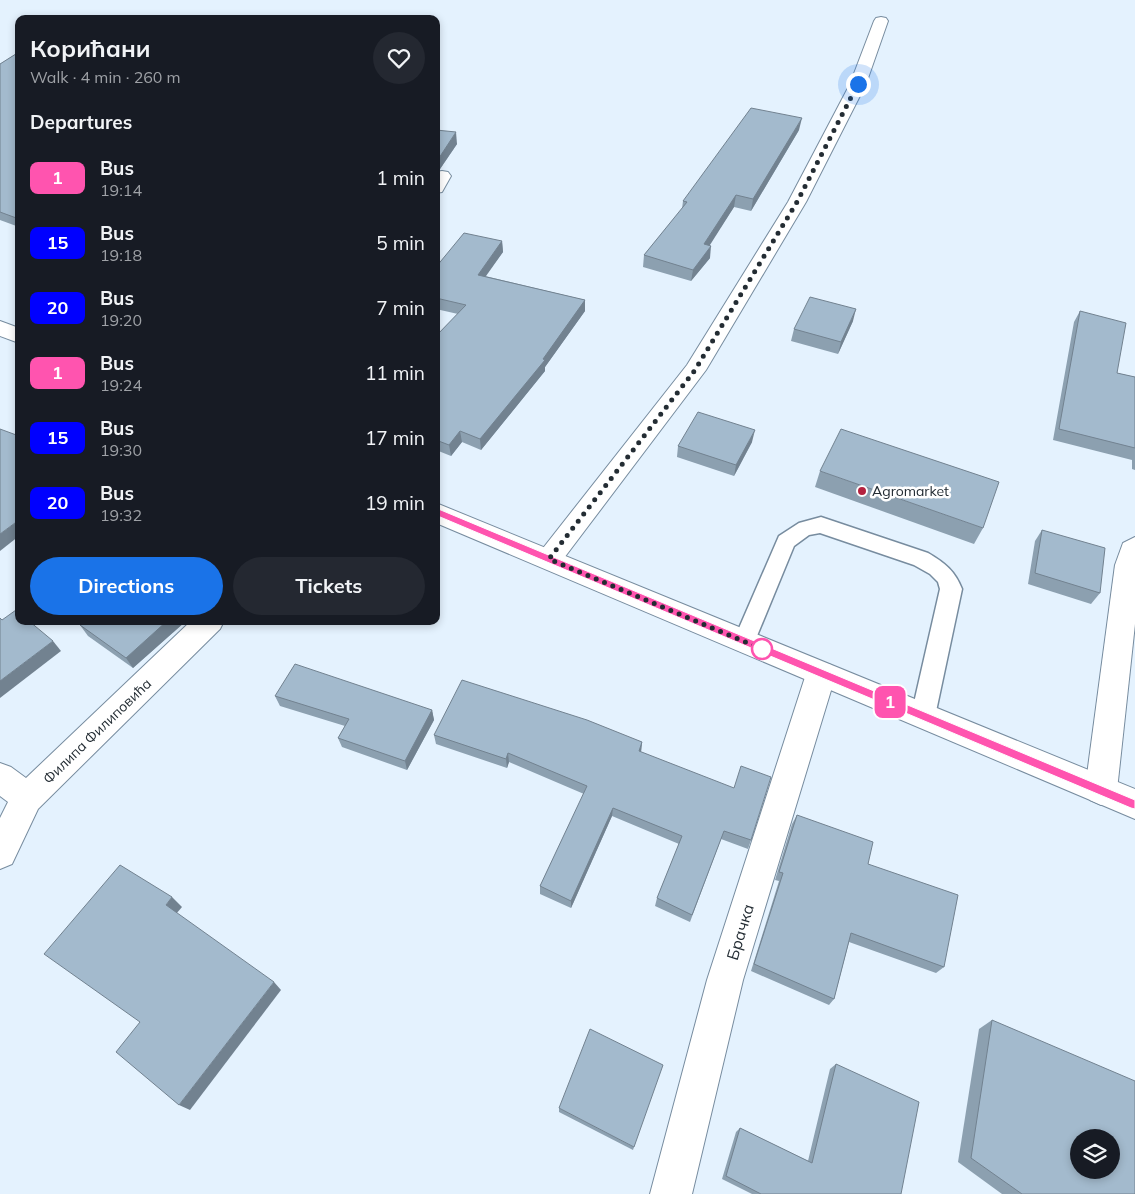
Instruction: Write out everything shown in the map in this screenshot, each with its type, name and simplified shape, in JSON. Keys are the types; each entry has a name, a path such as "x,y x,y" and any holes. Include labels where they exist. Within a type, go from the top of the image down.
{"street":[{"path":"549,559 695,370 797,202 858,84 881,21"},
{"path":"0,328 15,334"},
{"path":"440,514 1135,804"},
{"path":"1102,790 1128,564 1132,550 1135,547"},
{"name":"Филипа Филиповића","path":"0,853 27,798 206,625"},
{"name":"Брачка","path":"671,1194 725,980 821,674"},
{"path":"0,777 27,798"}],"lane":[{"path":"744,642 786,541 800,530 810,526 821,525 921,559 937,568 946,578 951,589 923,716"}],"building":[{"path":"15,55 15,218 0,212 0,64"},
{"path":"751,108 802,118 753,199 736,195 704,244 711,246 693,270 644,255 687,202 683,201"},
{"path":"440,130 456,132 440,156"},
{"path":"464,233 502,241 478,275 585,300 543,359 545,360 480,439 460,431 449,445 440,442 440,332 466,305 440,299 440,262"},
{"path":"810,297 856,309 841,342 794,329"},
{"path":"1080,311 1126,323 1117,373 1135,377 1135,448 1059,429"},
{"path":"698,412 755,430 736,465 678,446"},
{"path":"0,429 15,435 15,523 0,534"},
{"path":"841,429 999,482 983,528 820,471"},
{"path":"1042,530 1105,548 1100,593 1035,573"},
{"path":"15,611 15,625 34,625 53,641 0,681 0,618 2,620"},
{"path":"80,625 163,625 126,658"},
{"path":"295,664 432,710 405,761 338,738 349,719 275,696"},
{"path":"462,680 587,720 642,742 639,751 734,788 741,766 771,777 751,840 724,831 692,915 657,898 682,836 613,808 571,901 540,886 587,786 508,753 506,759 434,735"},
{"path":"797,815 873,842 868,864 958,895 944,967 851,933 834,999 754,964 783,873 779,872"},
{"path":"120,865 172,897 166,905 274,982 179,1105 116,1052 140,1022 44,954"},
{"path":"992,1020 1135,1081 1135,1194 1022,1194 971,1158"},
{"path":"590,1029 663,1065 634,1147 559,1108"},
{"path":"836,1064 919,1102 901,1194 761,1194 726,1176 740,1128 812,1163"}],"bus line":[{"name":"1","path":"440,514 1135,804"}],"place":[{"name":"Agromarket","path":"862,491"}],"route":[{"path":"762,649 549,559 695,370 797,202 858,84"}]}
